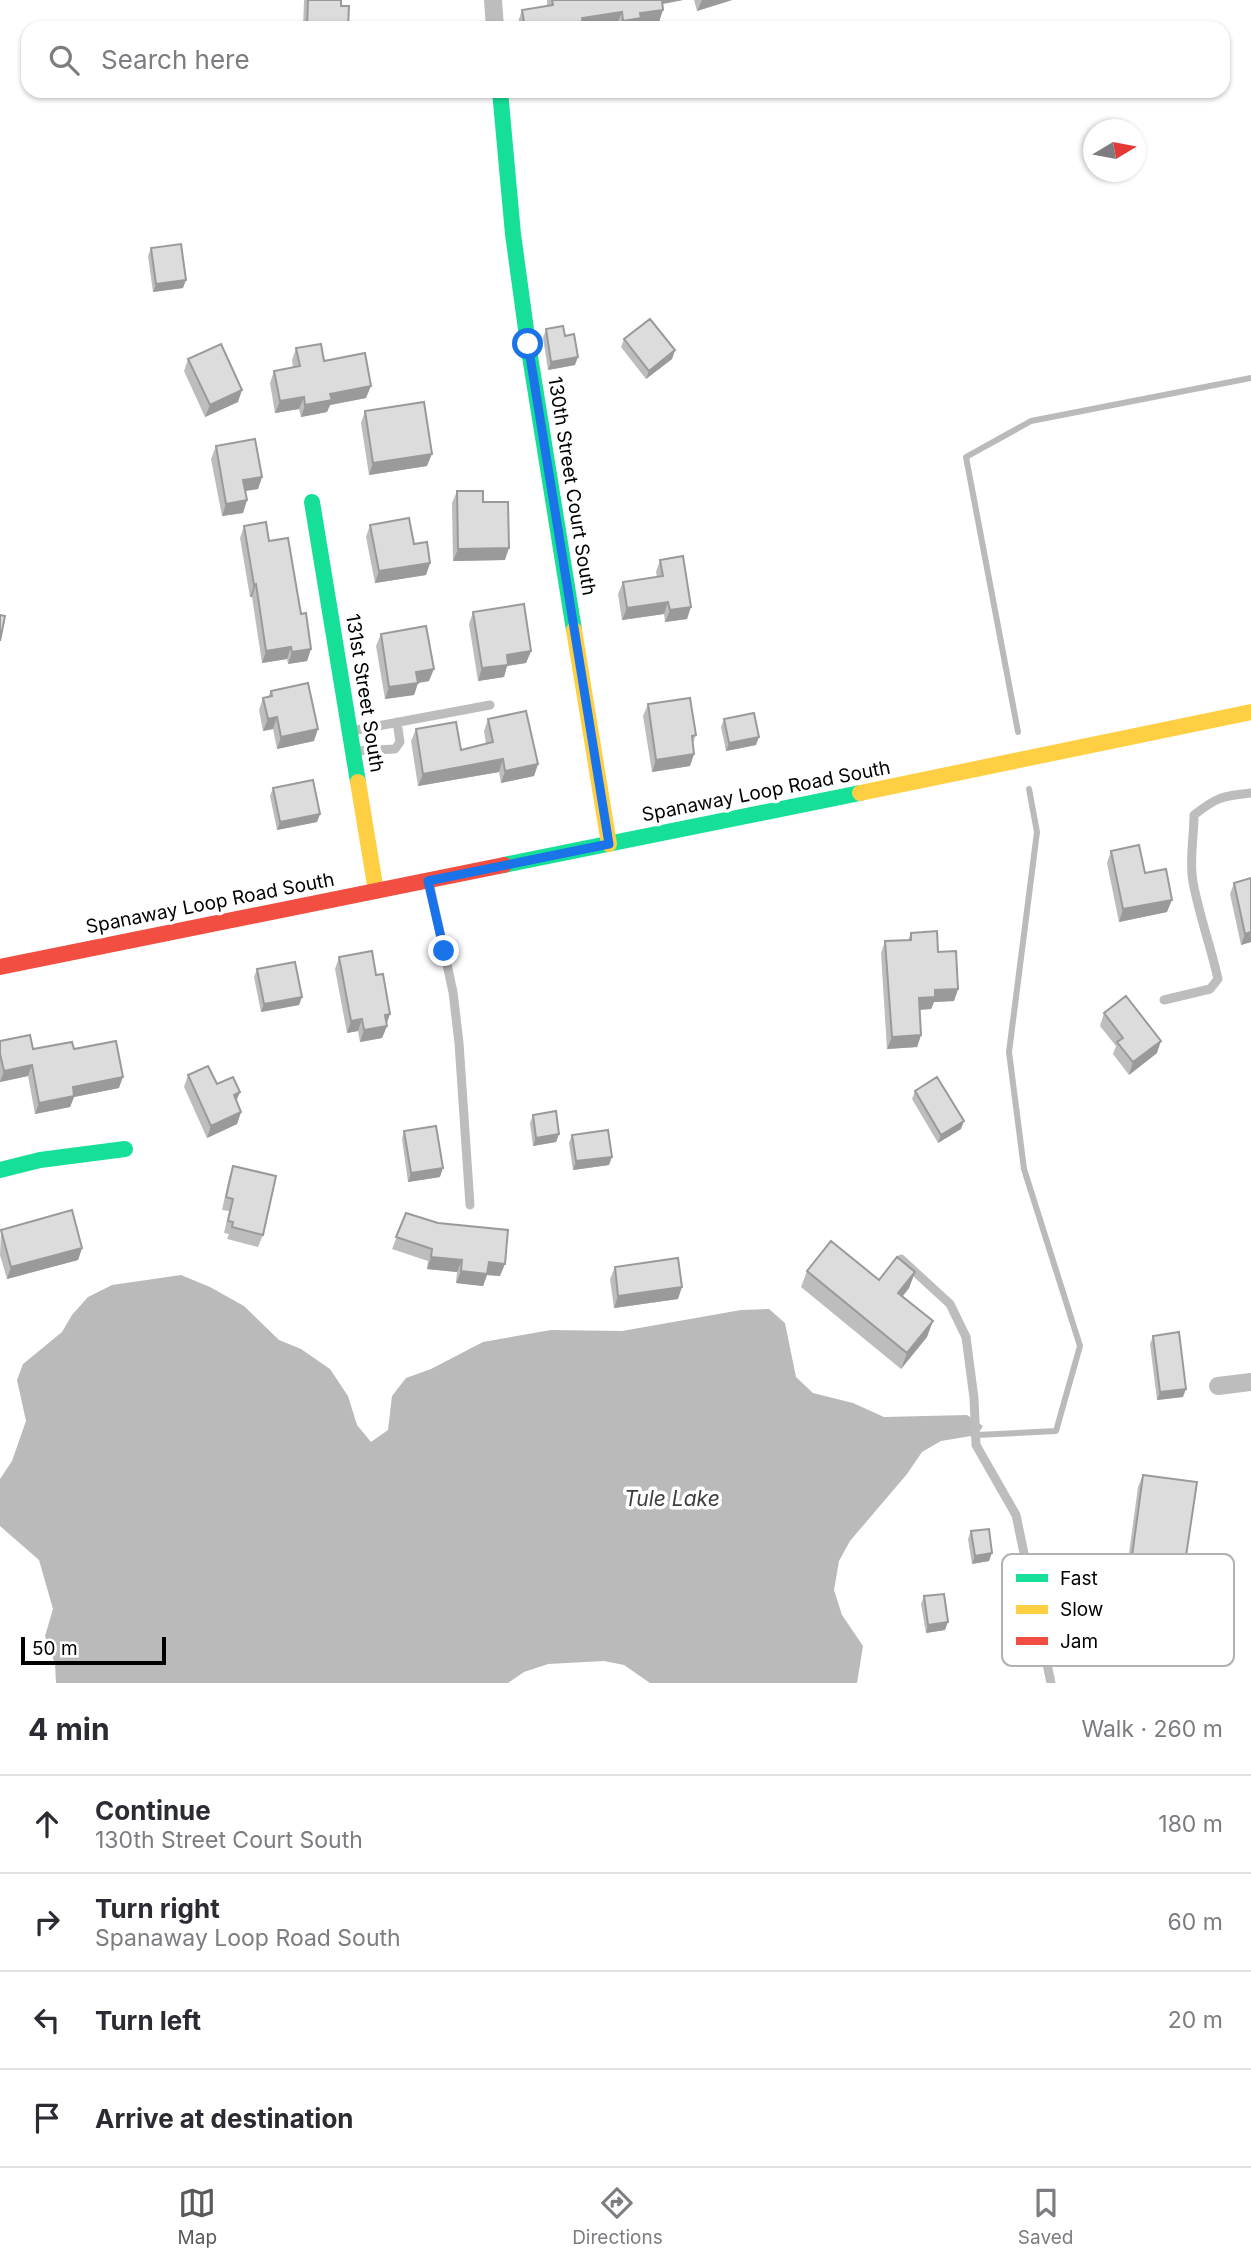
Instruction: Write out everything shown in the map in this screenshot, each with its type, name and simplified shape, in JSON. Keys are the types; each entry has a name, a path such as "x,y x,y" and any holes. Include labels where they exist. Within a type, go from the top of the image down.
{"street":[{"path":"494,0 495,21"},
{"name":"130th Street Court South","path":"501,98 513,234 528,344 609,844"},
{"name":"131st Street South","path":"312,502 376,891"},
{"name":"Spanaway Loop Road South","path":"0,967 1251,712"},
{"path":"0,1170 40,1160 125,1149"},
{"path":"1218,1386 1251,1382"}],"lane":[{"path":"349,731 490,705"},
{"path":"353,751 395,749 400,741 397,722"},
{"path":"1164,1000 1210,989 1218,979 1201,921 1193,881 1195,815 1214,800 1224,796 1251,793"},
{"path":"428,881 453,992 470,1205"},
{"path":"901,1259 950,1304 967,1337 976,1445 1016,1515 1024,1554"}],"water":[{"name":"Tule Lake","path":"181,1275 244,1306 279,1340 301,1349 330,1369 348,1396 357,1425 371,1442 388,1430 392,1396 406,1378 431,1369 483,1342 551,1330 622,1331 741,1310 769,1309 785,1323 796,1377 813,1393 853,1403 884,1417 967,1415 983,1426 977,1435 941,1441 922,1452 907,1474 850,1541 839,1561 834,1590 842,1615 863,1646 857,1683 650,1683 624,1665 604,1661 548,1664 524,1672 508,1683 56,1683 55,1664 45,1636 53,1609 39,1560 0,1526 0,1479 12,1461 26,1421 17,1380 23,1364 62,1332 72,1315 88,1297 112,1285"}],"building":[{"path":"308,0 341,0 341,6 349,6 348,21 307,21"},
{"path":"552,0 662,0 663,10 640,13 641,18 623,21 622,12 582,18 582,21 524,21 522,10 553,5"},
{"path":"181,244 186,280 156,284 151,248"},
{"path":"650,319 675,350 649,371 624,339"},
{"path":"563,326 565,336 574,334 578,357 551,362 546,329"},
{"path":"221,344 242,390 210,405 188,359"},
{"path":"321,344 324,361 365,353 371,386 330,394 332,400 305,405 304,397 280,401 274,371 300,366 296,348"},
{"path":"424,402 432,454 373,463 365,411"},
{"path":"255,439 262,477 243,480 247,500 226,504 216,446"},
{"path":"457,491 483,491 483,502 508,502 509,548 458,549"},
{"path":"409,518 414,544 427,542 430,563 379,571 370,525"},
{"path":"266,522 269,541 288,538 301,614 306,613 311,649 292,652 291,647 266,651 244,526"},
{"path":"683,556 691,607 670,610 668,602 627,608 623,582 663,576 660,560"},
{"path":"524,604 531,651 507,655 508,665 482,668 473,612"},
{"path":"0,615 5,616 0,641"},
{"path":"426,626 434,669 416,672 418,683 389,687 381,634"},
{"path":"308,683 318,729 281,737 277,717 268,719 263,698 272,696 271,691"},
{"path":"690,698 696,735 692,736 694,754 656,760 648,704"},
{"path":"526,711 538,764 505,771 503,759 423,774 416,729 456,722 461,750 493,742 488,719"},
{"path":"754,713 759,737 729,743 724,719"},
{"path":"313,780 320,814 280,822 273,788"},
{"path":"1139,845 1145,873 1166,869 1172,900 1123,909 1111,851"},
{"path":"1251,878 1251,932 1245,934 1234,883"},
{"path":"937,931 938,952 956,951 958,989 935,990 935,997 919,998 921,1035 892,1037 885,941 911,940 911,933"},
{"path":"372,951 376,975 383,974 390,1014 385,1015 387,1026 364,1030 362,1019 351,1021 339,957"},
{"path":"295,962 302,997 264,1004 257,969"},
{"path":"1126,996 1161,1041 1133,1062 1117,1042 1123,1038 1104,1013"},
{"path":"30,1035 33,1049 72,1042 74,1049 116,1041 123,1077 73,1087 74,1096 39,1103 32,1065 4,1071 0,1054 0,1041"},
{"path":"208,1066 217,1084 233,1077 240,1092 234,1095 241,1112 211,1126 188,1075"},
{"path":"937,1077 964,1121 941,1135 915,1091"},
{"path":"556,1111 559,1134 536,1138 533,1115"},
{"path":"436,1126 443,1168 411,1173 404,1131"},
{"path":"608,1130 612,1157 576,1161 572,1135"},
{"path":"233,1166 276,1176 263,1235 232,1227 233,1222 228,1221 233,1199 226,1197"},
{"path":"72,1210 82,1248 11,1267 1,1230"},
{"path":"406,1213 438,1223 508,1230 505,1264 489,1262 487,1274 461,1271 462,1260 431,1257 432,1249 396,1237"},
{"path":"831,1241 879,1280 897,1257 915,1272 898,1293 933,1321 907,1353 807,1271"},
{"path":"678,1258 682,1287 618,1296 615,1267"},
{"path":"1179,1332 1186,1389 1160,1392 1153,1336"},
{"path":"1143,1475 1197,1482 1186,1554 1132,1554"},
{"path":"989,1529 992,1553 975,1556 971,1531"},
{"path":"944,1594 948,1622 928,1625 924,1596"}],"waterway":[{"path":"1018,732 966,457 1031,421 1251,378"},
{"path":"977,1435 1056,1431 1080,1346 1024,1169 1009,1052 1037,832 1029,789"}],"traffic: fast":[{"path":"501,98 513,234 528,344 574,630"},
{"path":"312,502 358,782"},
{"path":"504,865 860,793"},
{"path":"0,1170 40,1160 125,1149"}],"traffic: slow":[{"path":"574,630 609,844"},
{"path":"860,793 1251,712"},
{"path":"358,782 376,891"}],"traffic: jam":[{"path":"0,967 504,865"}],"route":[{"path":"444,951 428,881 609,844 528,344"}]}
